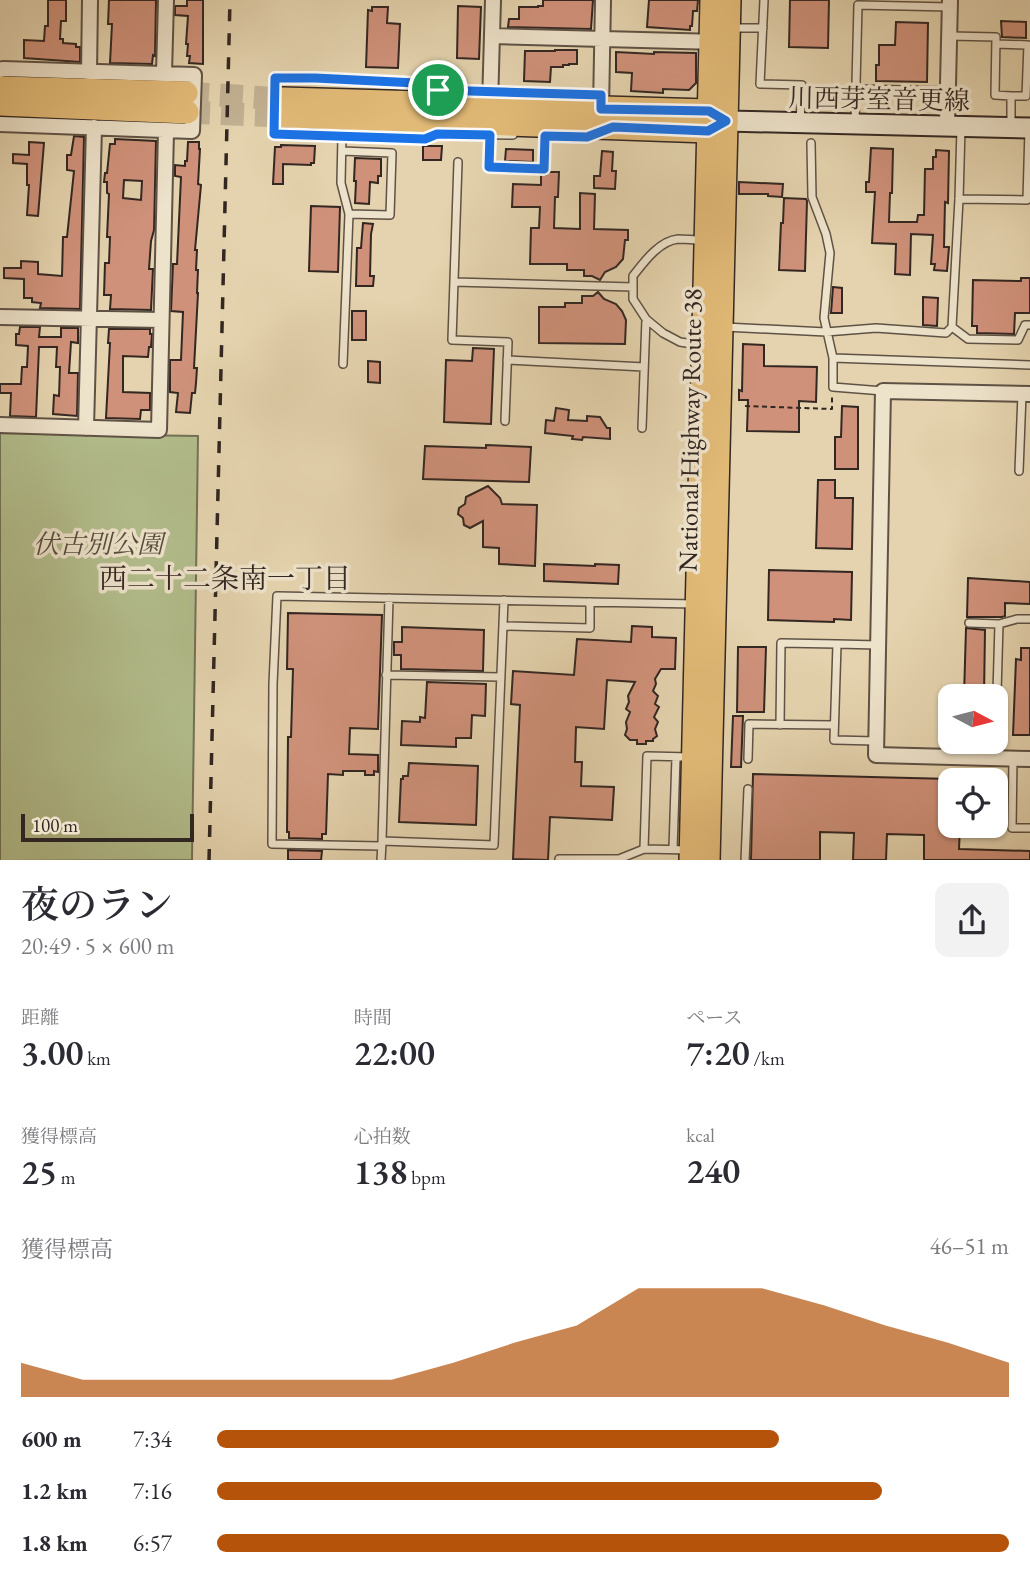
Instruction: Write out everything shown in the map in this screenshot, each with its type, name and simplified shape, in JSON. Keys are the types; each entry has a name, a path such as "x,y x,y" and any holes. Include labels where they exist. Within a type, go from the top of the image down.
{"main road":[{"name":"National Highway Route 38","path":"712,0 722,37"},
{"name":"National Highway Route 38","path":"694,854 685,757 706,605 702,346 706,240 722,37 729,0"},
{"path":"0,88 186,103 0,104"},
{"path":"603,117 491,98 282,107 714,121"},
{"name":"National Highway Route 38","path":"694,854 721,327 714,121"},
{"name":"川西芽室音更線","path":"714,121 1023,128"}],"street":[{"path":"89,73 90,0"},
{"path":"164,73 166,0"},
{"path":"491,98 493,0"},
{"path":"603,0 603,117"},
{"path":"950,3 948,91 954,127"},
{"path":"492,36 603,39 722,37"},
{"path":"0,70 194,75 192,131 0,124"},
{"path":"86,428 94,127"},
{"path":"0,425 159,430 166,131"},
{"path":"0,317 161,320"},
{"path":"1026,394 883,391 876,755 1030,759"}],"lane":[{"path":"764,0 760,84 802,85 800,123"},
{"path":"855,124 858,5 950,3"},
{"path":"722,37 763,28"},
{"path":"949,36 996,37 995,95 1026,96 1028,45 996,44"},
{"path":"491,98 438,90 416,83 275,78 274,134 425,139 437,134 517,136"},
{"path":"856,89 948,91"},
{"path":"959,199 1027,204 1023,128 1012,96"},
{"path":"721,327 826,332 876,328 946,333 952,327 959,199 954,127"},
{"path":"490,135 489,167 544,169 545,136"},
{"path":"342,136 341,183 349,214 343,365"},
{"path":"531,136 555,136"},
{"path":"811,143 812,197 830,253 824,318 833,358 833,387 883,391"},
{"path":"342,150 392,153 390,215 349,214"},
{"path":"458,163 452,340 508,342 505,421"},
{"path":"702,346 680,342 646,319 633,299 633,276 663,244 676,239 706,240"},
{"path":"454,282 633,288"},
{"path":"642,428 646,319"},
{"path":"952,327 968,339 1018,340 1025,325 1030,325"},
{"path":"833,358 1030,365"},
{"path":"507,360 644,367"},
{"path":"1019,471 1026,394"},
{"path":"504,600 494,845 272,844 273,684 277,596 504,600 706,605"},
{"path":"381,860 390,598"},
{"path":"503,626 590,628 590,602"},
{"path":"970,623 999,624 1030,619"},
{"path":"997,684 999,624"},
{"path":"780,725 781,643 878,645"},
{"path":"837,644 834,740 876,741"},
{"path":"386,675 501,677"},
{"path":"748,759 749,724 833,725"},
{"path":"644,849 647,756 685,757"},
{"path":"1013,759 1012,828 1030,828"},
{"path":"746,860 748,789"},
{"path":"559,859 618,859 644,849 694,854"}],"path":[{"path":"744,406 832,409 833,387"}],"green space":[{"name":"伏古別公園","path":"0,433 198,436 192,860 0,860"}],"building":[{"path":"48,0 66,0 66,21 61,21 60,39 63,39 63,43 80,47 80,62 24,58 24,40 44,41 45,26 48,26"},
{"path":"109,0 156,0 155,56 153,55 152,64 110,63 112,24 108,24"},
{"path":"187,0 203,0 203,64 189,63 186,44 188,16 175,15 175,6 187,6"},
{"path":"543,0 593,0 591,29 508,27 509,19 519,19 519,7 543,6"},
{"path":"649,0 698,0 690,30 647,27"},
{"path":"790,0 829,0 828,48 789,47"},
{"path":"458,6 481,7 479,59 457,58"},
{"path":"372,7 388,7 387,23 400,24 398,68 366,67 368,10 372,11"},
{"path":"1001,21 1026,22 1026,38 1002,37"},
{"path":"896,22 928,23 927,82 876,81 879,45 895,45"},
{"path":"577,50 577,64 551,67 550,82 524,81 525,51"},
{"path":"616,52 696,53 696,83 689,90 663,89 663,93 631,91 632,73 616,72"},
{"path":"74,136 84,137 80,309 40,308 41,303 32,302 32,298 24,298 24,279 4,278 4,268 21,268 21,261 38,262 38,274 62,276 63,237 67,237 74,171 67,170 67,155 71,155"},
{"path":"115,139 156,141 154,230 149,269 153,269 151,310 110,309 111,295 104,295 105,263 109,263 110,237 107,237 109,194 107,182 104,182 110,144 115,144","holes":["124,180 142,181 141,200 123,198"]},
{"path":"29,142 44,143 38,216 27,215 27,164 13,163 13,154 29,155"},
{"path":"188,142 199,142 198,184 201,185 195,250 198,293 194,368 197,368 190,413 176,412 178,393 170,392 170,360 181,360 183,312 171,311 173,264 177,264 181,177 175,176 175,165 185,166"},
{"path":"315,146 314,163 283,164 283,184 273,184 275,147"},
{"path":"423,146 442,146 441,160 423,160"},
{"path":"871,148 893,149 889,222 917,222 918,215 924,215 925,169 933,169 936,150 949,151 944,247 949,247 947,271 934,270 935,264 931,264 933,235 911,234 910,275 895,274 896,244 872,243 875,192 866,192"},
{"path":"506,149 533,150 533,162 505,161"},
{"path":"602,151 613,152 615,189 594,188 594,176 600,176"},
{"path":"355,158 381,159 381,176 378,176 378,183 370,182 369,204 355,203"},
{"path":"559,172 554,228 580,229 580,193 595,194 594,229 628,230 623,259 616,267 605,272 600,280 584,276 584,270 567,270 567,264 530,264 531,228 539,228 540,207 512,207 513,184 541,185 541,175"},
{"path":"739,182 783,184 782,197 739,194"},
{"path":"784,198 807,201 805,271 779,270"},
{"path":"311,206 340,207 338,272 309,271"},
{"path":"363,223 373,224 370,276 374,276 373,286 356,286 357,248 361,248"},
{"path":"1021,278 1030,278 1030,313 1015,313 1014,334 977,333 977,326 972,326 973,280 1021,281"},
{"path":"833,287 842,288 842,313 831,313"},
{"path":"598,292 622,311 626,320 625,344 539,343 539,307 565,307 565,303 582,303 582,296 593,296"},
{"path":"923,297 938,298 937,326 923,325"},
{"path":"352,311 366,311 366,340 352,340"},
{"path":"20,327 40,327 39,337 61,337 61,328 78,328 78,343 71,342 69,373 78,373 77,416 53,414 54,395 59,396 60,367 56,367 57,347 39,347 36,417 10,416 11,393 0,393 0,384 21,384 22,367 27,367 28,346 16,345 16,334 19,334"},
{"path":"109,329 150,329 152,334 148,357 123,356 123,392 150,393 150,410 141,410 140,419 106,418"},
{"path":"743,344 764,345 764,366 817,367 816,402 799,401 799,432 747,431 748,400 739,400 739,390 742,391"},
{"path":"473,348 494,349 491,424 444,422 446,360 472,361"},
{"path":"368,361 380,362 380,383 368,382"},
{"path":"842,406 858,407 858,469 835,469 835,437 841,437"},
{"path":"556,408 569,410 568,420 587,421 587,416 600,417 607,428 610,428 610,439 583,437 582,440 572,439 573,436 545,433 546,420 554,421"},
{"path":"486,445 531,447 529,482 423,479 425,446 486,448"},
{"path":"818,480 835,480 835,498 853,498 852,549 816,548"},
{"path":"488,486 500,498 502,504 537,505 535,566 499,564 499,548 483,547 483,521 470,528 464,525 463,518 458,514 459,508 465,504 466,497"},
{"path":"544,564 619,565 618,584 544,581"},
{"path":"769,570 852,572 851,620 768,620"},
{"path":"968,578 1030,582 1030,604 1005,603 1005,616 1002,617 967,617"},
{"path":"288,613 382,615 378,729 350,728 349,754 378,755 378,772 374,771 374,775 365,775 365,771 343,771 343,775 328,774 326,834 322,834 322,839 289,838 287,832 288,737 291,737 293,669 287,669"},
{"path":"632,626 652,627 652,637 676,638 675,669 661,669 655,679 653,691 658,696 655,704 659,707 654,717 658,722 655,729 657,736 653,741 646,741 646,744 637,744 637,740 630,740 625,735 630,712 626,709 628,696 635,682 607,680 604,729 576,727 575,762 582,762 581,786 614,787 612,820 550,817 548,860 513,859 520,705 511,704 513,671 574,675 577,639 631,642"},
{"path":"402,627 484,630 483,671 401,669 401,655 394,655 394,642 402,642"},
{"path":"966,628 985,630 984,684 964,684"},
{"path":"738,647 766,647 764,712 737,712"},
{"path":"1021,648 1030,648 1030,735 1013,735 1016,659 1021,660"},
{"path":"427,682 486,684 485,716 472,715 471,738 456,738 456,747 401,745 402,721 420,722 420,717 425,718"},
{"path":"733,716 743,716 741,767 731,767"},
{"path":"409,763 478,766 476,825 399,822 401,779 408,776"},
{"path":"753,774 938,779 938,838 959,838 959,849 1030,851 1030,860 924,860 924,835 887,834 886,860 853,860 854,833 820,832 820,860 751,860"},
{"path":"288,850 322,851 321,860 288,860"}],"tunnel":[{"path":"186,93 283,99"},
{"path":"187,112 281,116"}],"railway":[{"path":"209,860 230,0"}],"district":[{"name":"西二十二条南一丁目","path":"225,578"}],"route":[{"path":"275,78 416,83 438,90 601,95 601,109 709,111 726,121 708,131 613,127 587,137 545,136 544,169 489,167 490,135 437,134 425,139 274,134 275,78"}]}
